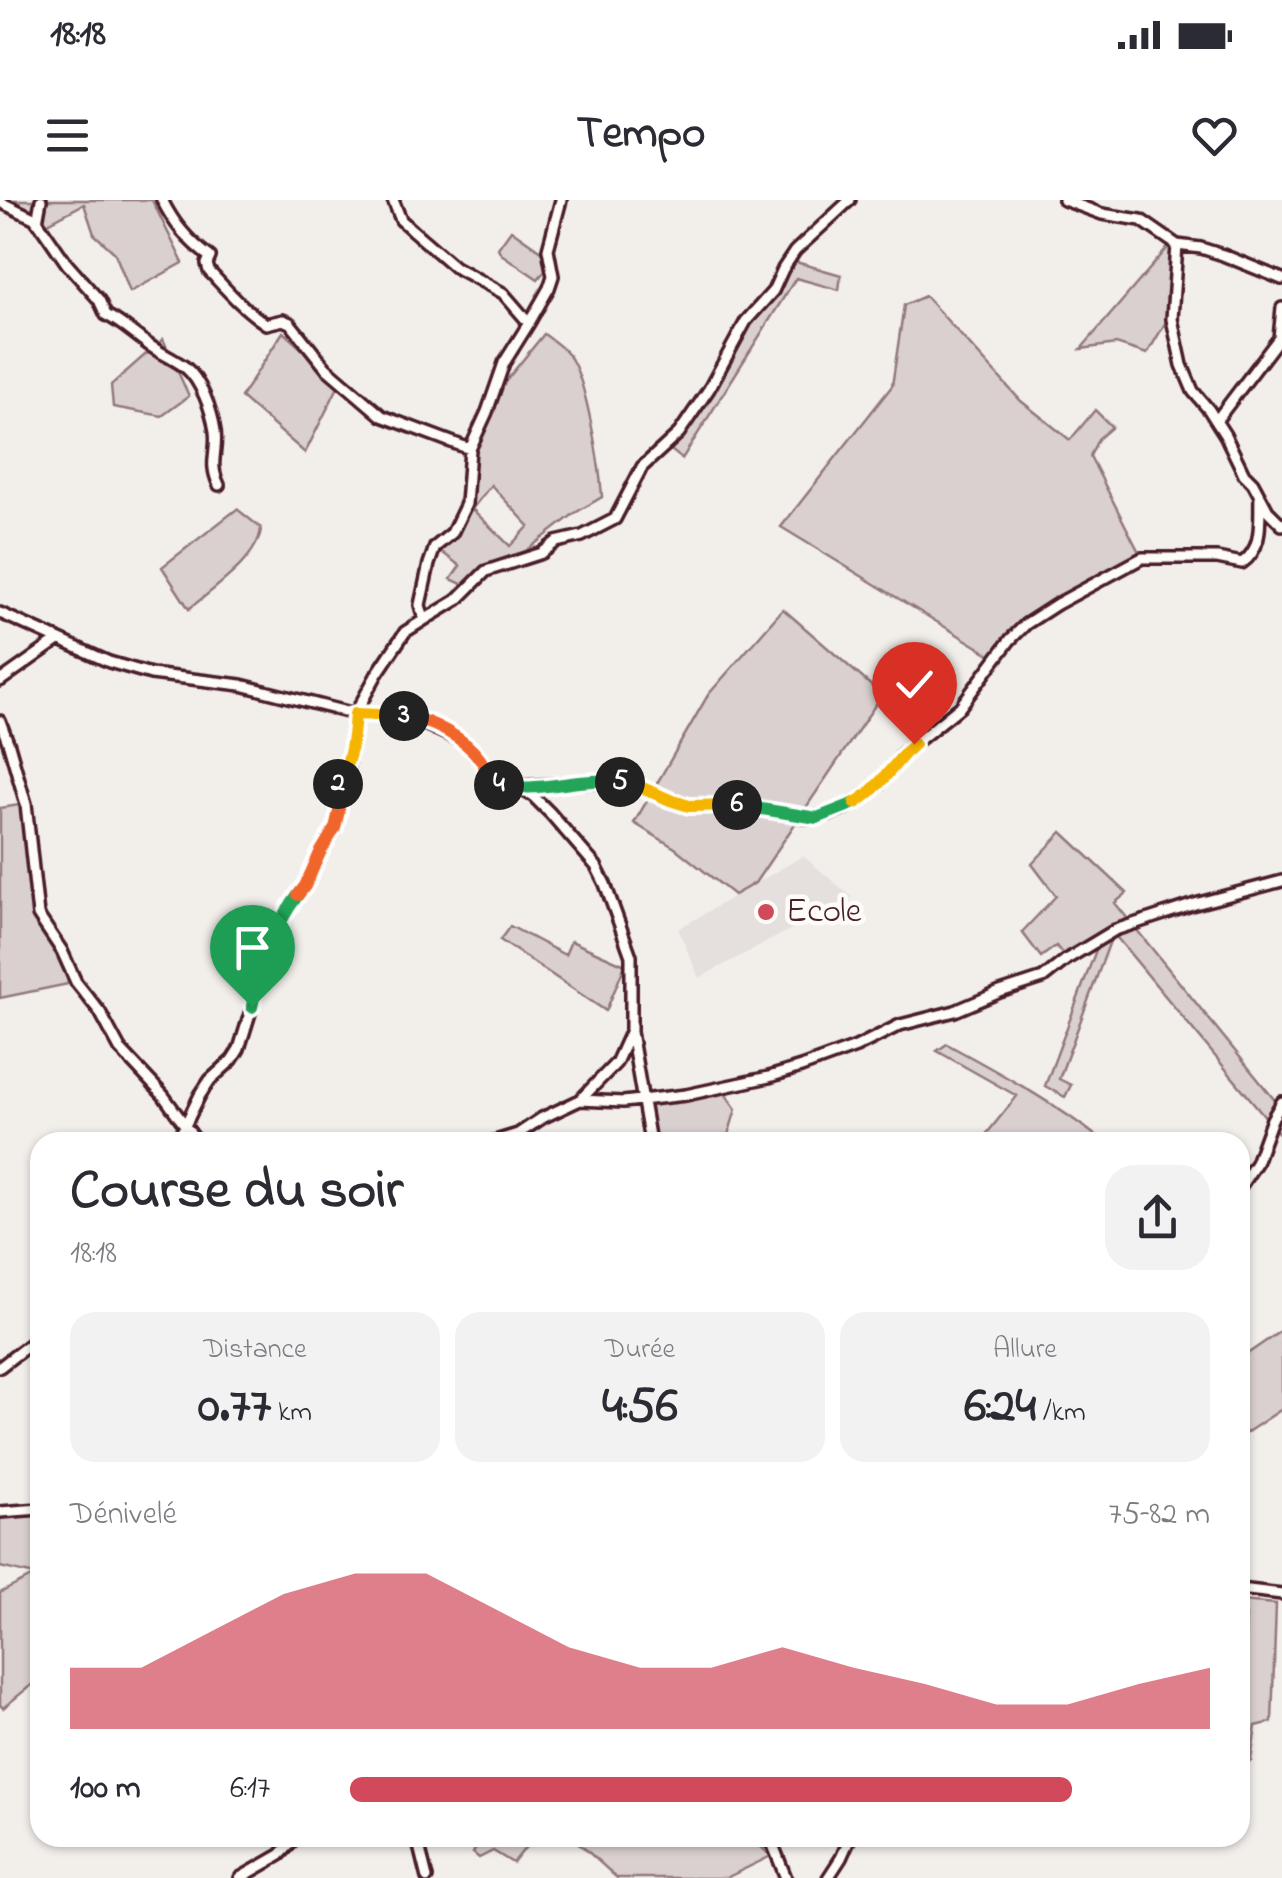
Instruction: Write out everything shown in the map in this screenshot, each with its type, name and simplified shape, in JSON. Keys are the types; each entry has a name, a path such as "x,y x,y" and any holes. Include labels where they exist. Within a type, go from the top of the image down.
{"street":[{"path":"37,222 41,200"},
{"path":"162,200 190,242 210,257 209,270 261,322 290,323 326,368 382,416 470,448"},
{"path":"393,200 401,220 412,230 455,267 503,293 529,323"},
{"path":"424,620 420,606 435,547 452,532 466,504 470,448 504,363 553,276 548,248 561,200"},
{"path":"181,1132 210,1080 239,1049 255,986 274,936 334,832 339,811 338,782 347,769 355,714 405,632 457,600 486,571 542,553 556,542 582,536 615,519 642,467 679,433 746,321 773,291 795,251 850,200"},
{"path":"1064,200 1102,214 1142,220 1177,245 1201,248 1282,279"},
{"path":"0,202 33,217 99,300 106,315 187,368 206,401 216,433 212,467 219,484"},
{"path":"1177,245 1172,319 1182,364 1193,391 1216,421 1244,474 1282,525"},
{"path":"1216,421 1279,338 1282,308"},
{"path":"0,613 109,662 150,674 241,685 355,714 410,717 464,742 501,786 613,781 638,786 689,806 746,806 807,818 831,814 880,785 903,754 960,707 1010,640 1057,604 1142,558 1217,558 1242,563 1253,556 1260,534 1260,496"},
{"path":"0,682 58,640"},
{"path":"0,721 26,804 38,914 120,1049 163,1095 188,1132"},
{"path":"516,787 533,796 585,850 605,884 631,956 631,1030 648,1132"},
{"path":"580,1100 622,1102 686,1095 769,1077 900,1026 956,1012 1043,978 1115,930 1282,881"},
{"path":"521,1132 580,1100 616,1063 631,1030"},
{"path":"1250,1171 1282,1102"},
{"path":"0,1366 30,1344"},
{"path":"0,1512 30,1510"},
{"path":"1250,1590 1282,1594"},
{"path":"240,1878 288,1847"},
{"path":"419,1847 427,1878"},
{"path":"774,1847 786,1878"},
{"path":"828,1878 845,1847"}],"shaded area":[{"path":"0,200 152,200 183,263 130,292 115,253 94,234 84,204 46,224"},
{"path":"511,230 545,254 547,268 538,279 501,254 498,248"},
{"path":"1171,244 1177,251 1173,310 1147,354 1116,344 1081,349"},
{"path":"789,260 841,275 839,290 796,278 682,459 671,450 679,433 746,321 762,305"},
{"path":"925,296 1021,401 1070,440 1095,410 1112,427 1098,439 1090,456 1142,558 1035,620 996,658 781,527 892,386 904,305"},
{"path":"283,332 340,383 305,453 241,397"},
{"path":"544,334 560,346 573,362 583,389 602,497 513,561 486,571 470,588 451,579 460,566 435,547 452,533 466,505 469,453 492,398","holes":["491,485 529,526 510,546 472,509"]},
{"path":"163,339 189,396 162,416 113,407 111,385"},
{"path":"237,509 261,528 258,540 232,573 189,609 162,567"},
{"path":"783,609 882,695 755,883 734,895 675,848 634,823 708,695"},
{"path":"26,804 38,915 62,951 68,984 0,998 0,808"},
{"path":"1062,832 1127,893 1115,903 1282,1109 1282,1137 1113,933 1059,1079 1071,1085 1065,1097 1045,1086 1099,942 1067,959 1056,946 1041,957 1022,932 1056,896 1032,864"},
{"name":"Ecole","path":"803,856 852,897 699,978 678,929"},
{"path":"510,926 565,955 571,941 625,965 606,1011 500,940"},
{"path":"947,1044 1090,1132 988,1132 1017,1096 937,1051"},
{"path":"720,1086 736,1109 729,1132 648,1132 642,1099"},
{"path":"1282,1330 1282,1409 1250,1430 1250,1352"},
{"path":"30,1510 30,1574 0,1567 0,1512"},
{"path":"30,1578 30,1686 3,1708 0,1705 0,1593"},
{"path":"1250,1602 1276,1604 1272,1722 1256,1726 1251,1761"},
{"path":"476,1847 526,1847 513,1863 493,1851 479,1858 473,1853"},
{"path":"583,1847 761,1847 771,1856 726,1878 617,1878"}],"place":[{"name":"Ecole","path":"766,912"}],"route":[{"path":"252,1007 255,986 284,914 305,886 335,828 338,782 347,769 355,714 410,717 452,735 464,742 501,786 613,781 638,786 689,806 746,806 807,818 831,814 863,798 880,785 914,744"}]}
